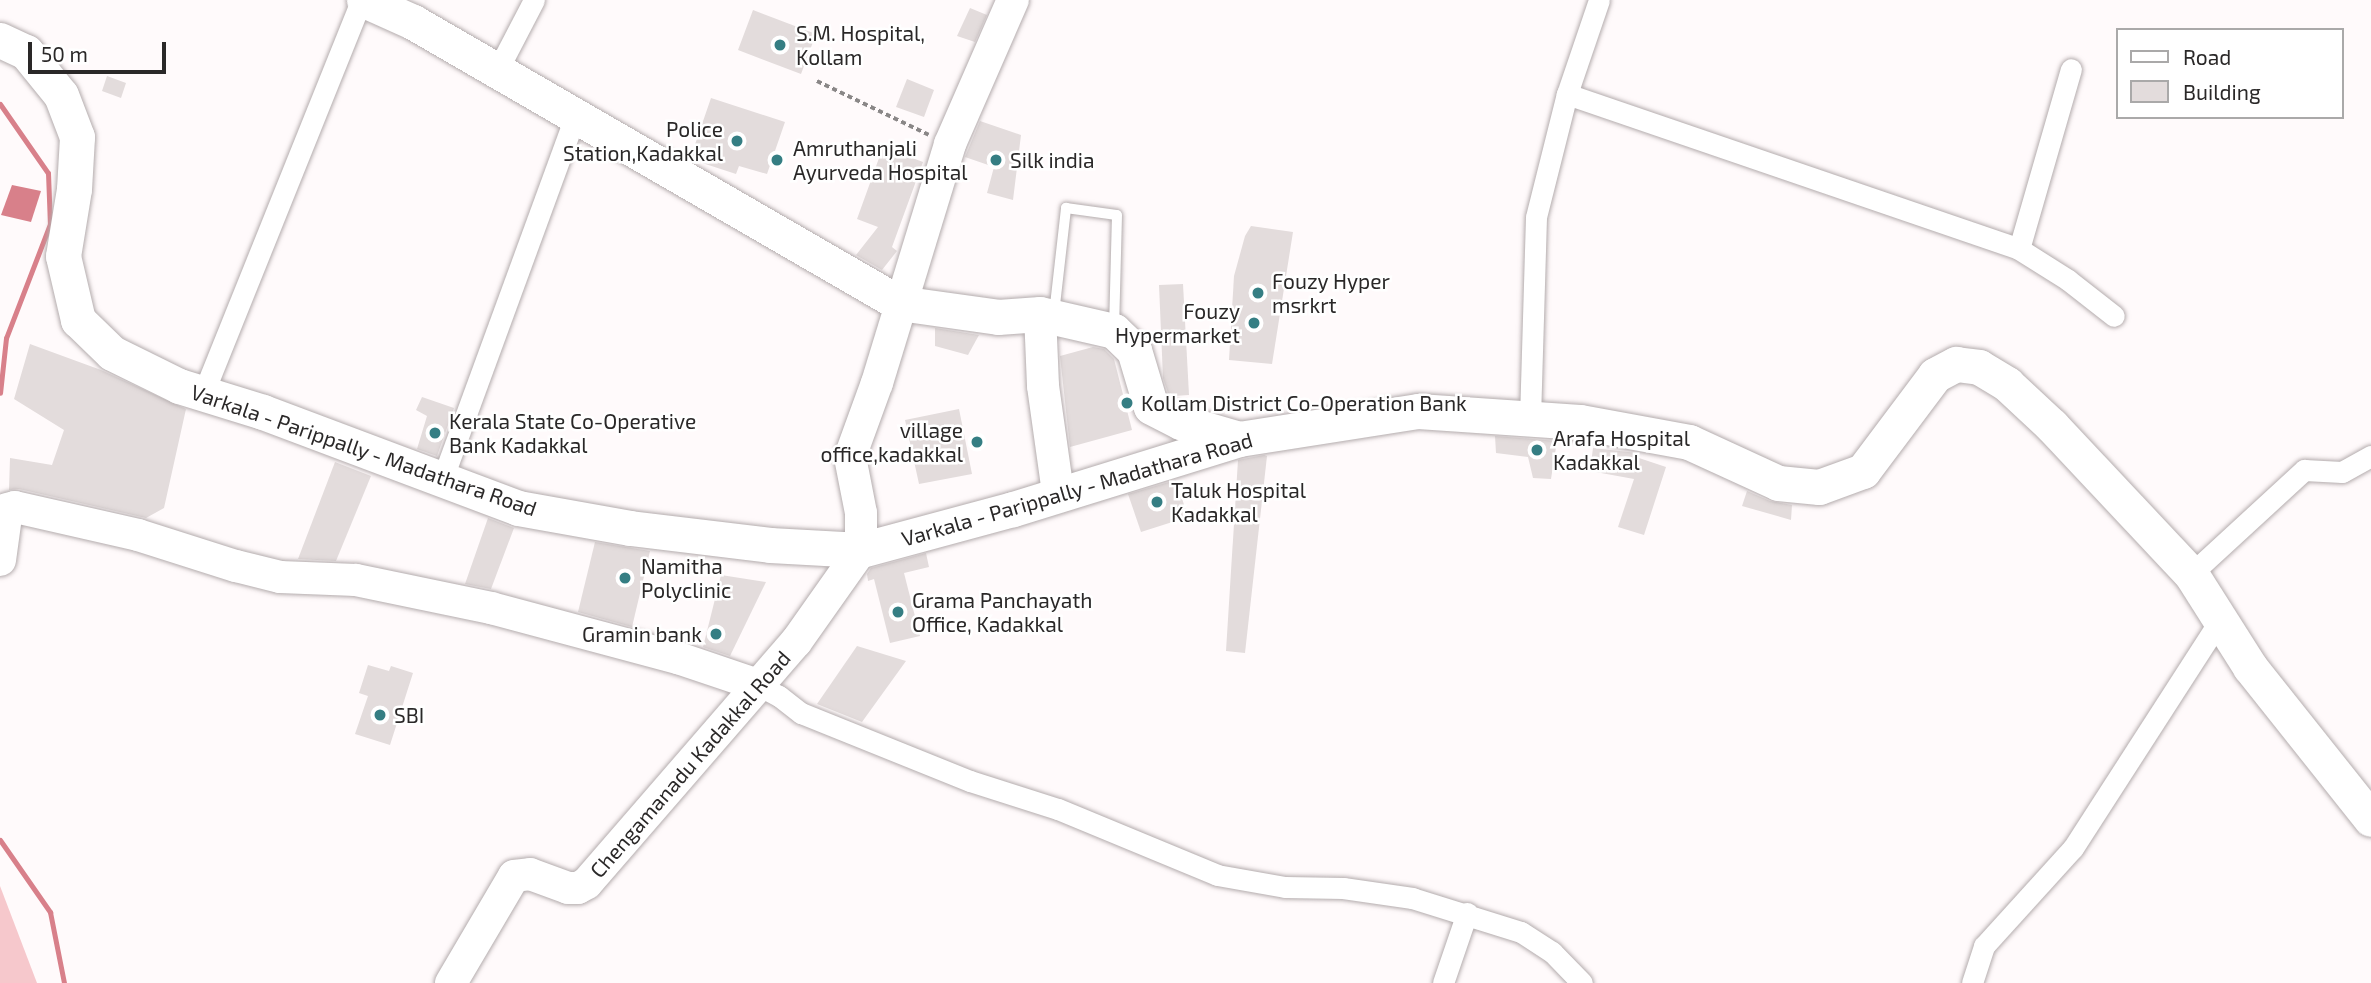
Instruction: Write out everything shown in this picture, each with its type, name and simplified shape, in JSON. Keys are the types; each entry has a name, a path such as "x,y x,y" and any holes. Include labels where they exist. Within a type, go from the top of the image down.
{"main road":[{"path":"363,0 413,22 899,303 998,317 1047,315 1114,331 1134,349 1151,407 1181,422 1239,439"},
{"name":"Varkala - Parippally - Madathara Road","path":"0,40 26,52 61,95 78,137 74,190 63,256 78,320 113,353 179,386 263,411 519,508 630,528 771,545 861,550 960,525 1239,439 1418,411 1580,422 1689,442 1778,484 1819,487 1863,471 1935,375 1956,364 1979,367 2007,384 2052,426 2191,574 2250,667 2371,819"}],"street":[{"path":"203,394 363,0"},
{"path":"496,71 534,0"},
{"path":"1531,419 1536,217 1567,94 1599,0"},
{"path":"861,550 861,513 850,457 877,383 899,303 950,144 1005,1"},
{"path":"2019,249 2071,69"},
{"path":"1567,94 2019,249 2068,280 2114,316"},
{"path":"442,480 575,116"},
{"path":"1047,315 1043,386 1058,493"},
{"path":"2191,574 2304,470 2342,472 2371,456"},
{"path":"0,560 7,509 15,507 138,535 280,577 356,580 491,608 678,657 758,685 779,696 801,713 970,781 1058,809 1217,876 1285,887 1343,888 1388,894 1434,902 1466,913 1530,937 1552,952 1582,983"},
{"name":"Chengamanadu Kadakkal Road","path":"451,983 510,880 520,874 530,874 568,888 578,888 587,883 796,642 861,550"},
{"path":"1972,983 1984,946 2073,848 2220,620"},
{"path":"1443,983 1466,913"}],"lane":[{"path":"1047,315 1066,208 1117,215 1114,331"}],"path":[{"path":"817,81 950,144"}],"shaded area":[{"path":"12,185 41,191 31,222 1,215"},
{"path":"0,886 37,983 0,983"}],"building":[{"path":"970,8 987,15 975,42 957,36"},
{"path":"753,10 816,34 801,74 738,50"},
{"path":"107,76 126,83 121,98 102,91"},
{"path":"907,79 934,90 924,117 896,107"},
{"name":"Police Station,Kadakkal","path":"711,98 785,122 767,174 739,166 736,174 690,159"},
{"name":"Silk india","path":"980,121 1021,135 1013,200 987,193 994,167 965,157"},
{"path":"883,147 923,162 892,247 897,251 882,270 856,255 878,227 857,219"},
{"name":"Fouzy Hyper msrkrt","path":"1251,226 1293,232 1272,364 1229,360 1234,276 1245,236"},
{"path":"1183,284 1189,395 1174,396 1168,393 1163,378 1159,285"},
{"path":"935,328 979,335 968,355 935,346"},
{"path":"30,344 101,370 186,409 164,508 146,518 19,489 9,490 10,458 52,465 64,430 14,399"},
{"path":"1093,347 1104,349 1114,359 1132,430 1070,447 1060,356"},
{"name":"Kerala State Co-Operative Bank Kadakkal","path":"422,397 454,408 437,456 417,449 427,416 416,410"},
{"path":"959,409 972,474 919,484 905,420"},
{"path":"1495,436 1557,441 1551,479 1533,478 1528,457 1496,453"},
{"path":"1593,448 1637,453 1636,457 1666,467 1644,535 1618,527 1634,479 1590,471"},
{"path":"1267,456 1245,653 1226,651 1238,460"},
{"path":"335,462 371,476 336,561 298,559"},
{"name":"Taluk Hospital Kadakkal","path":"1176,480 1188,517 1141,532 1128,494"},
{"path":"1747,491 1770,501 1792,505 1791,520 1742,506"},
{"path":"488,518 514,528 491,589 465,584"},
{"path":"595,542 650,551 632,627 578,612"},
{"name":"Grama Panchayath Office, Kadakkal","path":"926,553 929,567 904,573 920,636 890,643 874,579 868,581 867,574 871,568"},
{"path":"721,575 766,582 730,656 703,647"},
{"path":"857,646 906,661 862,722 817,704"},
{"name":"SBI","path":"368,665 389,671 391,666 413,673 390,745 355,734 368,696 359,693"}],"waterway":[{"path":"0,104 48,173 50,224 6,338 0,393"},
{"path":"0,840 50,912 64,983"}],"place":[{"name":"S.M. Hospital, Kollam","path":"780,45"},
{"name":"Police Station,Kadakkal","path":"737,141"},
{"name":"Amruthanjali Ayurveda Hospital","path":"777,160"},
{"name":"Silk india","path":"996,160"},
{"name":"Fouzy Hyper msrkrt","path":"1258,293"},
{"name":"Fouzy Hypermarket","path":"1254,323"},
{"name":"Kollam District Co-Operation Bank","path":"1127,403"},
{"name":"Kerala State Co-Operative Bank Kadakkal","path":"435,433"},
{"name":"village office,kadakkal","path":"977,442"},
{"name":"Arafa Hospital Kadakkal","path":"1537,450"},
{"name":"Taluk Hospital Kadakkal","path":"1157,502"},
{"name":"Namitha Polyclinic","path":"625,578"},
{"name":"Grama Panchayath Office, Kadakkal","path":"898,612"},
{"name":"Gramin bank","path":"716,634"},
{"name":"SBI","path":"380,715"}]}
